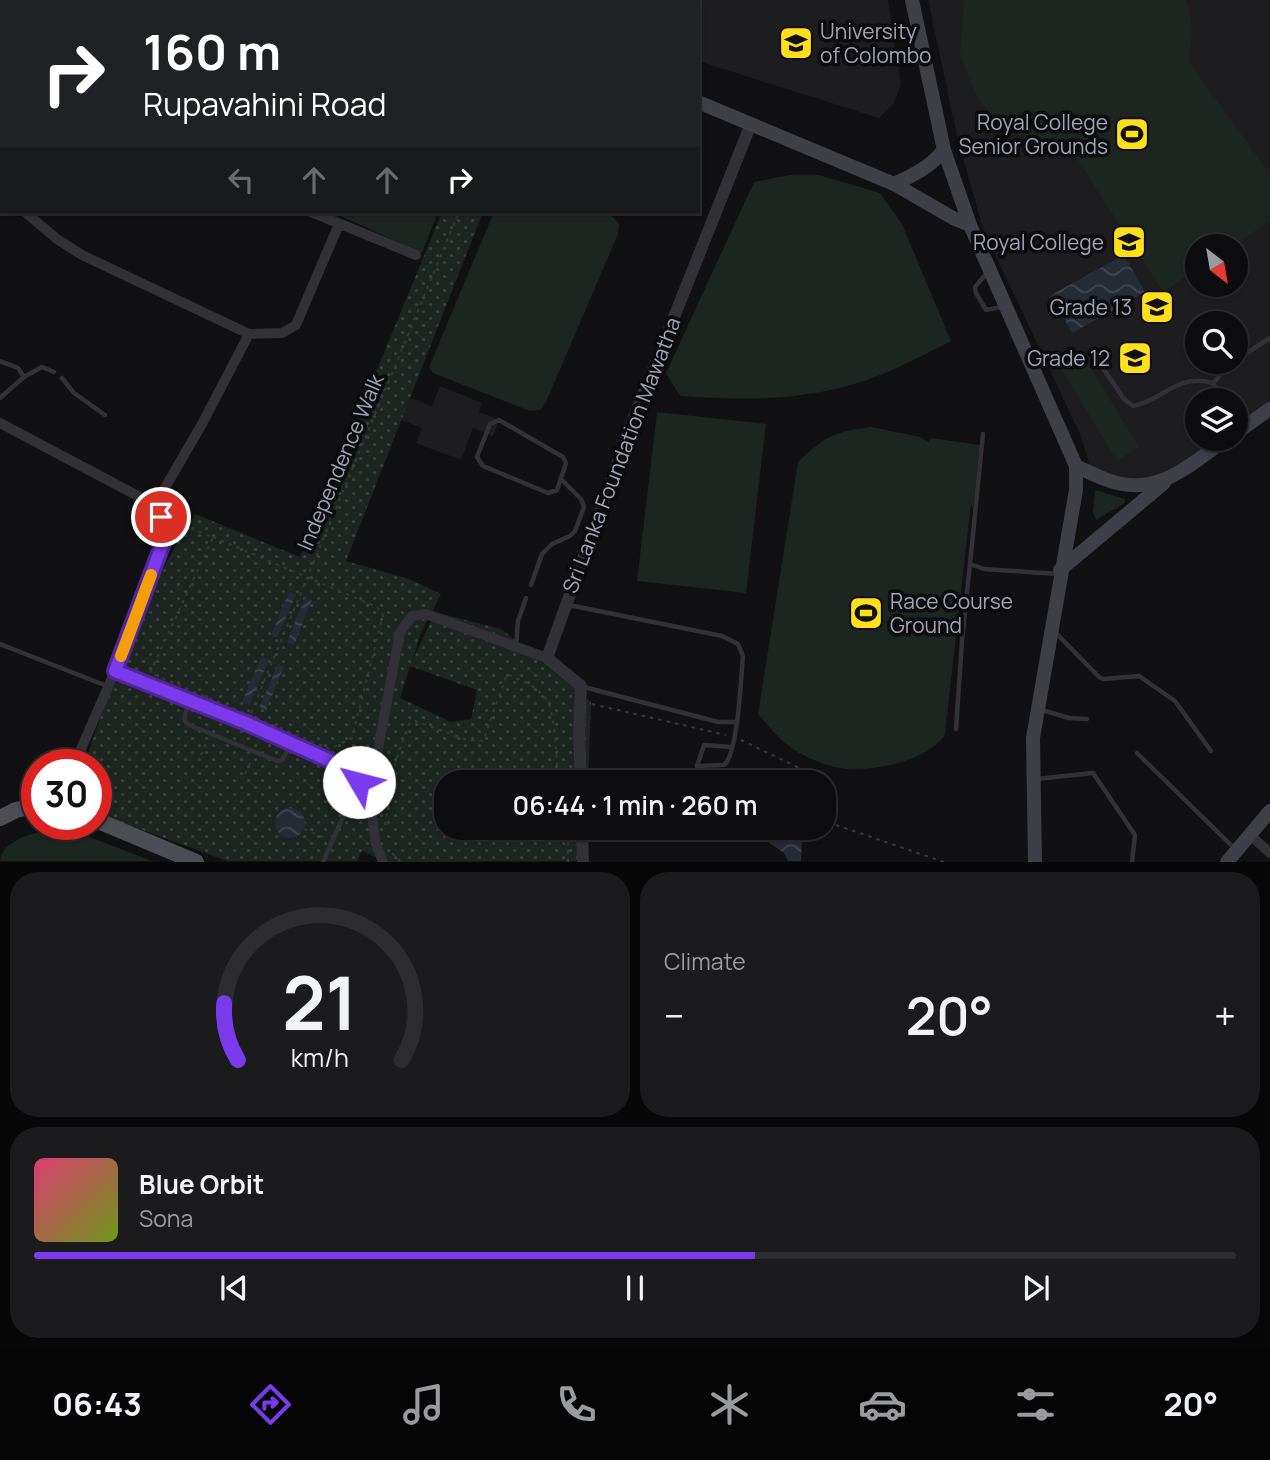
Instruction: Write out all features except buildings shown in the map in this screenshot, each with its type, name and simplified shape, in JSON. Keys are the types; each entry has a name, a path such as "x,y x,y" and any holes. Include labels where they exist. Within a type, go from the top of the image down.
{"main road":[{"path":"912,0 944,150 970,225 1076,466 1076,490 1033,738 1035,862"},
{"path":"700,103 894,184 970,225"},
{"path":"894,184 918,174 944,150"},
{"path":"1248,421 1270,409"},
{"path":"1060,572 1174,476 1209,451"},
{"path":"1076,466 1115,483 1136,486 1152,485 1174,476"},
{"path":"0,818 21,809"},
{"path":"1232,856 1270,811"},
{"path":"112,827 196,862"}],"street":[{"name":"Sri Lanka Foundation Mawatha","path":"547,658 636,413 751,124"},
{"path":"26,214 82,255 249,334 282,333 296,325 339,225"},
{"path":"314,214 416,255"},
{"path":"155,505 202,424 249,334"},
{"path":"0,423 155,505 161,517 164,540 115,671 81,749"},
{"path":"383,862 376,844 369,797 400,632 412,616 426,614 547,658 581,686 581,770"},
{"path":"115,671 189,700 248,719 292,744 346,768 369,797"},
{"path":"1249,834 1270,853"},
{"path":"582,840 583,862"}],"lane":[{"path":"990,270 975,287 976,293 986,310 1006,305"},
{"path":"1248,352 1270,338"},
{"path":"1094,355 1124,399 1133,406 1143,404 1178,383 1204,381 1213,383 1216,388"},
{"path":"0,361 18,368 24,377"},
{"path":"0,398 24,377 42,367 54,372"},
{"path":"1213,383 1222,374"},
{"path":"62,378 74,393 105,415"},
{"path":"499,420 564,457 566,463 562,480 557,490 548,493 483,466 477,457 490,424 499,420"},
{"path":"956,729 983,434"},
{"path":"531,585 542,554 552,544 564,540 575,531 584,507 581,499 562,480"},
{"path":"970,564 984,569 1060,572"},
{"path":"516,647 518,621 526,598"},
{"path":"565,604 722,636 738,644 743,656 734,737 732,747 728,761 723,765 697,766 704,745 732,747"},
{"path":"1051,628 1098,677 1103,679 1139,676 1175,701 1211,751"},
{"path":"0,644 108,687"},
{"path":"581,686 718,722 736,722"},
{"path":"189,700 184,719 187,724 278,761 282,760 292,744"},
{"path":"1037,709 1069,718 1087,719"},
{"path":"1138,753 1232,856"},
{"path":"1032,780 1093,773 1135,835 1132,862"},
{"path":"323,862 359,782"}],"path":[{"name":"Independence Walk","path":"248,719 458,214"},
{"path":"161,517 213,537 377,607 383,615 352,738 330,749 248,719 150,673 213,537"},
{"path":"384,833 396,760 409,724 415,721 466,739 483,741 507,674 531,685 547,699 552,719 557,770"},
{"path":"580,702 734,737 803,770"},
{"path":"201,755 210,733"},
{"path":"245,774 255,752"},
{"path":"836,825 944,862"},
{"path":"304,829 332,841"},
{"path":"568,862 569,840"},
{"path":"387,848 401,862"}],"shaded area":[{"name":"University of Colombo","path":"700,0 888,0 901,84 893,105 879,118 700,62"},
{"name":"Royal College","path":"928,0 1270,0 1270,403 1248,419 1248,388 1185,388 1185,451 1200,451 1171,471 1151,480 1116,478 1091,468 1080,434 983,229 957,136"},
{"name":"Royal College Senior Grounds","path":"964,0 1186,0 1191,23 1189,62 1270,174 1270,221 1248,236 1185,234 1185,277 1163,292 1077,159 1067,150 1048,147 998,122 978,99 960,55"},
{"path":"790,175 819,175 880,193 902,224 951,341 887,372 826,391 764,398 680,396 666,373 754,182"},
{"path":"336,214 437,214 422,253"},
{"path":"441,214 482,214 346,561 409,579 441,594 420,635 413,660 435,612 501,629 591,702 588,770 434,770 434,840 585,840 583,861 387,862 362,851 357,861 227,861 112,819 112,749 90,749 146,604 195,514 300,557","holes":["410,666 477,690 471,719 451,722 400,698"]},
{"path":"493,214 605,214 613,217 619,224 618,234 546,402 540,410 530,411 433,373 429,367"},
{"path":"1084,357 1139,447 1117,461 1062,370"},
{"path":"440,386 482,403 479,412 499,420 493,436 473,428 461,460 416,443 422,428 392,417 401,394 432,406"},
{"path":"657,412 766,424 746,593 637,581"},
{"name":"Race Course Ground","path":"871,427 920,437 928,442 931,438 980,445 945,734 927,751 901,762 872,768 847,769 821,763 796,751 758,714 798,462 831,437"},
{"path":"1095,490 1125,499 1125,503 1096,520 1093,512"},
{"path":"21,838 97,840 152,861 0,861 2,853"}],"water":[{"path":"1124,255 1145,292 1072,333 1051,295"},
{"path":"289,592 296,594 277,638 271,635"},
{"path":"305,598 312,600 294,645 287,642"},
{"path":"261,657 269,660 249,705 242,702"},
{"path":"278,664 284,666 266,710 259,708"},
{"path":"290,808 301,812 305,823 301,834 290,838 279,834 275,823 279,812"},
{"path":"765,840 802,840 801,861 788,861 784,853"}],"slow traffic":[{"path":"121,656 151,575"}],"place":[{"name":"University of Colombo","path":"796,43"},
{"name":"Royal College Senior Grounds","path":"1132,134"},
{"name":"Royal College","path":"1129,242"},
{"name":"Grade 13","path":"1157,307"},
{"name":"Grade 12","path":"1135,358"},
{"name":"Race Course Ground","path":"866,613"}],"route":[{"path":"161,517 164,540 115,671 246,723 346,768 359,782"}]}
